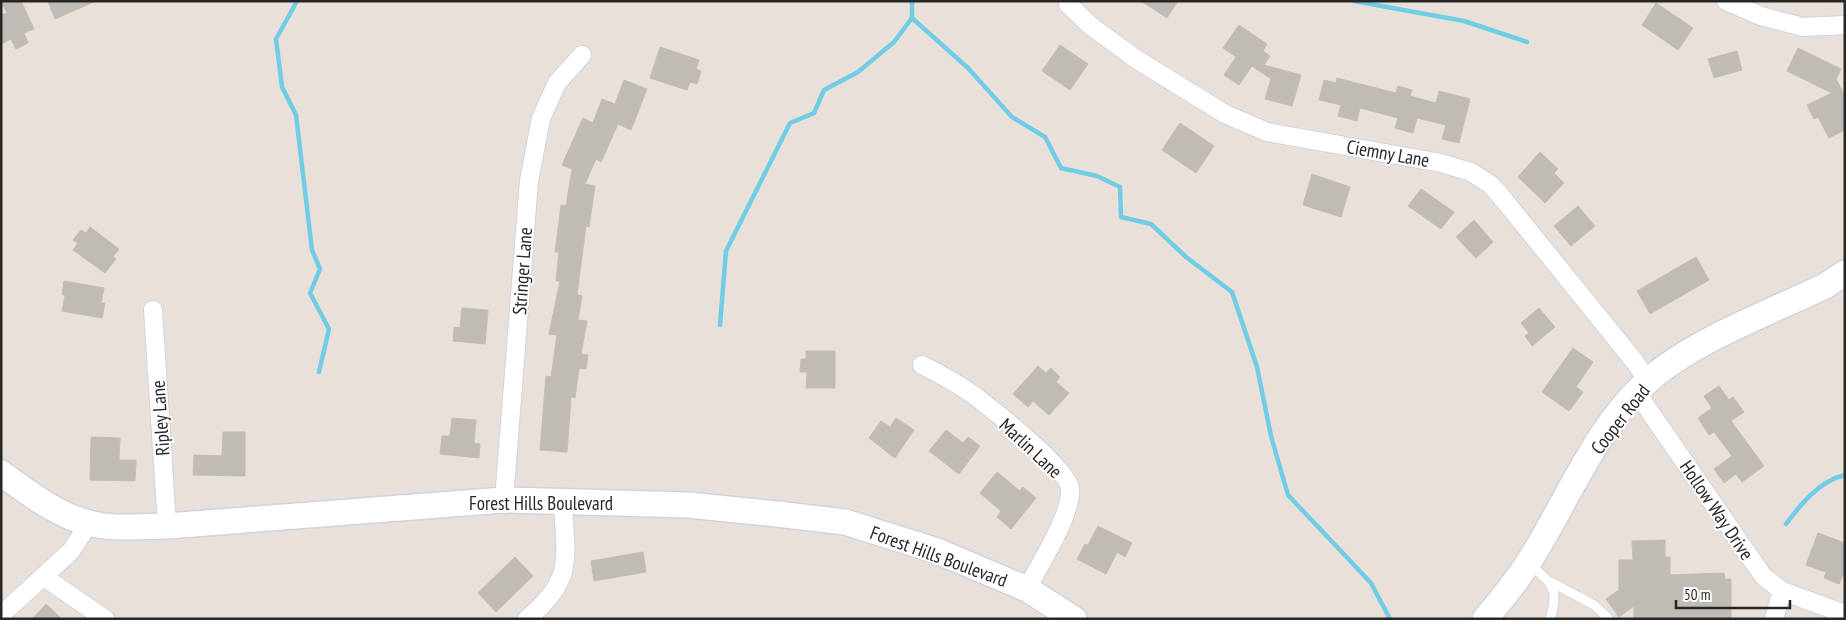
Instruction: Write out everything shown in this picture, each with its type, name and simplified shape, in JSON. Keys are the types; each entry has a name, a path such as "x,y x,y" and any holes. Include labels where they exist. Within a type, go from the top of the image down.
{"main road":[{"name":"Cooper Road","path":"1485,619 1528,564 1609,426 1642,387 1668,366 1694,350 1826,286 1845,273"},
{"name":"Forest Hills Boulevard","path":"1,473 56,509 89,524 128,527 167,526 504,500 688,505 845,522 937,550 1027,589 1074,619"}],"street":[{"path":"1726,1 1761,16 1803,27 1845,26"},
{"name":"Ciemny Lane","path":"1068,4 1091,26 1182,90 1225,114 1267,132 1441,163 1471,172 1491,185 1635,362 1642,387"},
{"name":"Stringer Lane","path":"504,500 529,181 541,118 557,83 582,55"},
{"name":"Ripley Lane","path":"153,310 167,526"},
{"name":"Marlin Lane","path":"922,365 974,396 1057,467 1070,486 1069,503 1062,520 1027,589"},
{"name":"Hollow Way Drive","path":"1642,387 1758,570 1782,592 1845,614"},
{"path":"526,619 557,589 566,566 563,501"},
{"path":"1,615 71,551 89,524"},
{"path":"44,576 105,619"},
{"path":"1774,619 1782,592"}],"lane":[{"path":"1528,564 1551,582 1594,605 1609,619"},
{"path":"1550,619 1555,595 1551,582"}],"building":[{"path":"1,1 21,1 34,29 24,33 28,43 16,49 11,39 1,44 1,15 7,13"},
{"path":"48,1 96,1 55,19"},
{"path":"1141,1 1178,1 1167,18"},
{"path":"1656,3 1693,28 1678,50 1642,25"},
{"path":"1239,25 1267,44 1263,51 1270,56 1264,65 1301,75 1292,106 1265,99 1271,79 1252,66 1239,85 1224,75 1236,57 1223,48"},
{"path":"1060,45 1088,64 1070,90 1042,71"},
{"path":"660,47 699,60 696,69 701,71 697,84 690,82 687,90 650,78"},
{"path":"1798,48 1841,69 1836,79 1845,96 1845,130 1829,138 1818,117 1814,119 1807,105 1832,93 1787,71"},
{"path":"1737,51 1742,70 1714,78 1708,59"},
{"path":"1337,78 1396,93 1398,86 1412,90 1410,96 1436,103 1439,91 1470,99 1459,143 1442,139 1446,125 1417,118 1413,133 1395,128 1398,118 1360,108 1357,121 1338,116 1341,105 1319,100 1324,80 1336,83"},
{"path":"624,80 647,89 631,130 618,124 601,162 596,159 585,184 595,186 589,227 586,226 577,295 582,296 578,320 587,321 581,354 588,355 586,369 579,368 575,398 571,397 567,452 540,450 546,376 551,377 557,335 549,334 560,281 556,281 559,252 555,252 561,205 566,206 572,169 562,165 583,118 593,123 602,99 615,104"},
{"path":"1180,123 1214,146 1196,173 1162,150"},
{"path":"1540,152 1558,169 1554,173 1564,183 1545,203 1518,177"},
{"path":"1312,174 1350,187 1341,217 1303,205"},
{"path":"1421,189 1454,212 1441,229 1408,206"},
{"path":"1578,206 1595,226 1571,246 1554,226"},
{"path":"1474,220 1493,242 1476,258 1456,237"},
{"path":"90,227 119,249 113,257 116,259 105,273 73,250 78,243 73,240 81,230 86,233"},
{"path":"1696,257 1709,280 1650,314 1637,291"},
{"path":"64,281 104,288 101,303 105,303 102,318 62,311 65,296 62,294"},
{"path":"462,308 488,310 485,344 453,341 454,327 460,328"},
{"path":"1539,308 1555,327 1532,346 1525,336 1529,333 1521,323"},
{"path":"1573,348 1593,362 1576,387 1583,392 1569,411 1542,392"},
{"path":"806,351 835,351 835,388 806,388 807,372 800,372 801,359 806,359"},
{"path":"1038,366 1046,373 1051,368 1060,377 1056,382 1069,393 1049,415 1033,401 1028,407 1013,394"},
{"path":"1719,386 1729,400 1733,397 1744,412 1731,421 1764,466 1742,482 1736,474 1724,483 1714,469 1732,456 1714,432 1709,435 1698,418 1712,408 1704,396"},
{"path":"452,418 476,420 474,443 480,444 479,458 440,454 442,436 450,436"},
{"path":"896,418 914,430 895,458 869,438 881,421 890,427"},
{"path":"946,430 963,443 968,437 980,446 959,474 929,451"},
{"path":"223,432 245,432 245,476 193,475 194,455 222,456"},
{"path":"91,437 120,438 119,460 136,460 135,481 90,480"},
{"path":"997,472 1020,491 1023,487 1036,498 1011,529 997,517 1001,511 980,493"},
{"path":"1098,526 1132,543 1125,557 1117,552 1106,574 1077,559 1085,544 1088,545"},
{"path":"1818,533 1845,543 1845,571 1839,584 1824,578 1826,572 1806,565"},
{"path":"1665,540 1665,557 1670,557 1670,575 1724,573 1725,579 1731,579 1731,619 1634,619 1634,606 1619,617 1606,599 1619,590 1619,560 1633,560 1632,541"},
{"path":"643,552 646,572 594,581 591,561"},
{"path":"515,557 533,576 496,612 478,593"},
{"path":"46,604 62,619 32,619"}],"waterway":[{"path":"297,1 276,39 282,87 296,115 312,250 320,269 310,293 329,329 319,372"},
{"path":"912,1 912,18 968,68 1012,117 1045,137 1061,168 1097,176 1120,187 1121,217 1151,224 1186,257 1232,292 1257,367 1271,436 1288,495 1371,583 1390,619"},
{"path":"1354,1 1464,21 1527,42"},
{"path":"720,325 726,251 790,123 814,113 824,90 858,72 894,42 912,18"},
{"path":"1786,524 1811,494 1827,482 1845,475"}]}
